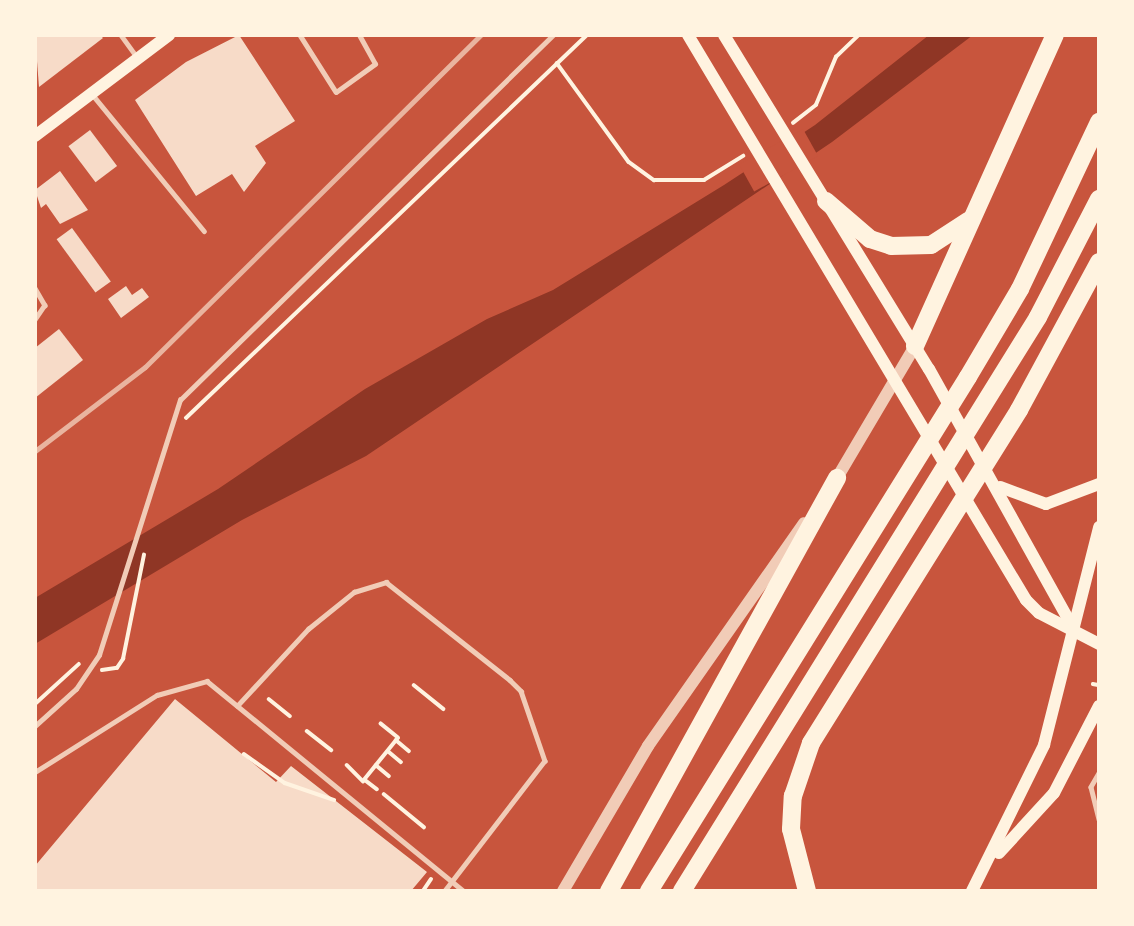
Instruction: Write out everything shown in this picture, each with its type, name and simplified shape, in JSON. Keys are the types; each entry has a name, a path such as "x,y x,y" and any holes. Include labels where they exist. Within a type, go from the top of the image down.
{"highway":[{"path":"915,346 1055,35"},
{"path":"649,891 1020,289 1099,122"},
{"path":"682,891 1009,366 1099,199"},
{"path":"826,201 870,239 891,246 931,245 975,213"},
{"path":"807,891 791,829 793,796 811,743 1019,410 1099,262"},
{"path":"609,891 837,478"}],"main road":[{"path":"35,135 169,35"},
{"path":"688,35 904,401 1026,600 1099,644"},
{"path":"724,35 929,369 997,485 1075,631"},
{"path":"997,485 1046,504 1099,484"},
{"path":"972,891 993,858 1044,745 1075,631 1099,527"},
{"path":"993,858 1054,793 1099,706"}],"street":[{"path":"563,891 667,717 837,478 895,385 915,346"}],"lane":[{"path":"121,35 138,58"},
{"path":"300,35 336,92 375,64 359,35"},
{"path":"35,726 86,677 118,602 173,410 190,388 553,35"},
{"path":"91,93 204,231"},
{"path":"35,288 45,305 35,320"},
{"path":"237,706 308,629 354,592 386,582 408,595 521,691 545,751 542,768 475,845 445,891"},
{"path":"35,772 176,685 207,681 454,880 464,891"},
{"path":"1099,774 1090,787 1099,819"}],"path":[{"path":"179,428 587,35"},
{"path":"786,128 816,105 836,57 859,35"},
{"path":"557,64 629,162 654,180 704,180 753,149"},
{"path":"414,685 444,709"},
{"path":"269,699 290,716"},
{"path":"381,724 409,751"},
{"path":"307,731 331,750"},
{"path":"365,779 396,740"},
{"path":"388,751 401,762"},
{"path":"244,754 285,783 341,802"},
{"path":"347,765 377,789"},
{"path":"376,765 389,776"},
{"path":"384,794 424,827"},
{"path":"423,891 432,881 426,870"}],"shaded area":[{"path":"929,35 973,35 832,142 366,456 242,520 35,644 35,598 218,489 365,389 487,319 553,290 724,185 815,125"}],"pier":[{"path":"803,129 818,156 754,192 739,164"}],"building":[{"path":"35,35 100,35 103,38 39,87"},
{"path":"239,35 295,121 255,146 266,163 244,192 232,174 196,196 135,100 186,62"},
{"path":"90,130 117,166 96,182 68,146"},
{"path":"60,171 88,210 60,224 46,204 41,208 35,190"},
{"path":"72,228 111,281 95,293 57,239"},
{"path":"126,286 132,295 142,288 149,297 121,318 108,299"},
{"path":"59,329 83,360 35,398 35,348"},
{"path":"175,699 276,782 291,766 427,872 411,891 35,891 35,866"}],"railway":[{"path":"35,451 145,367 480,35"}]}
